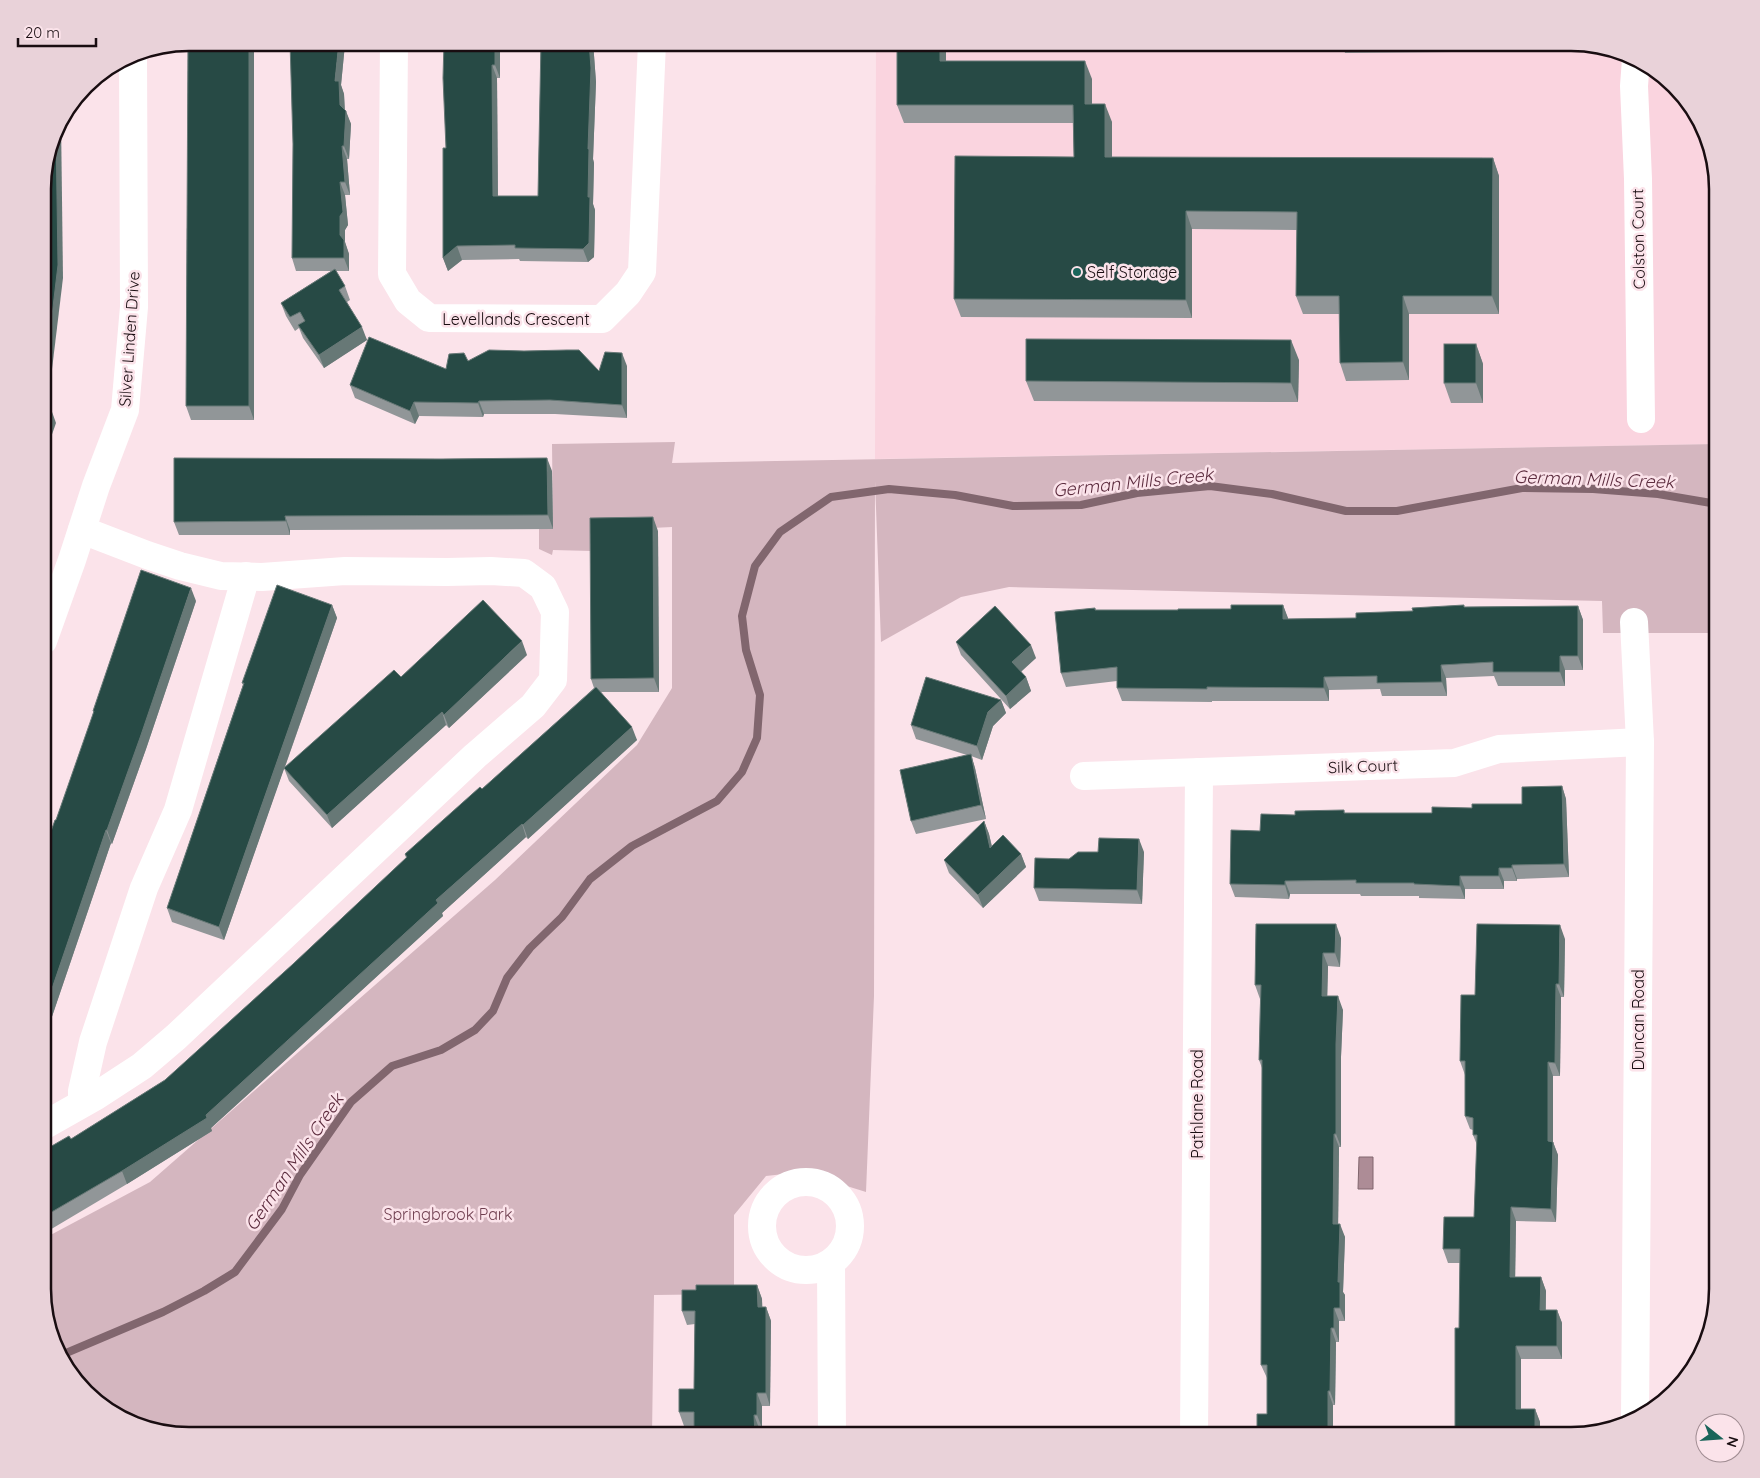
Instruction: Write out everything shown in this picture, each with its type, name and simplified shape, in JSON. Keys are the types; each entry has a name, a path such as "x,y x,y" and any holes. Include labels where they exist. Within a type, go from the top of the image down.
{"street":[{"name":"Levellands Crescent","path":"394,51 392,274 408,301 429,318 582,319 602,319 628,293 642,272 652,51"},
{"name":"Silver Linden Drive","path":"52,615 96,486 125,410 134,307 133,63"},
{"name":"Colston Court","path":"1635,67 1634,86 1638,179 1641,419"},
{"path":"52,1121 96,1096 142,1066 176,1037 455,776 533,706 553,680 555,612 543,587 524,573 492,571 345,571 262,577 221,576 147,556 82,530"},
{"path":"82,1104 82,1091 93,1042 144,888 178,810 246,576"},
{"name":"Duncan Road","path":"1634,622 1640,742 1635,1411"},
{"name":"Silk Court","path":"1084,776 1454,763 1499,749 1640,742"},
{"name":"Pathlane Road","path":"1194,1427 1199,772"},
{"path":"831,1263 832,1427"}],"shaded area":[{"path":"876,51 1571,51 1598,54 1615,59 1632,65 1655,80 1675,98 1686,112 1698,136 1706,162 1709,189 1709,444 875,459"},
{"path":"1359,1157 1373,1157 1373,1189 1358,1189"}],"green space":[{"name":"Springbrook Park","path":"675,442 672,463 1709,444 1709,633 1603,633 1602,601 1009,587 961,597 881,642 875,481 874,996 866,1192 802,1172 766,1176 734,1215 734,1294 654,1295 652,1427 189,1427 162,1424 136,1416 112,1404 98,1393 74,1366 65,1350 54,1316 52,1298 52,1234 150,1182 495,880 637,745 672,688 672,527 591,531 592,551 553,550 552,555 539,549 539,529 553,528 552,444"}],"building":[{"path":"188,51 249,51 249,406 186,406"},
{"path":"290,51 338,51 335,81 339,81 340,105 346,111 344,146 342,146 345,182 340,182 343,212 340,216 340,235 344,240 344,258 292,258 293,144"},
{"path":"444,51 495,51 495,65 492,65 493,196 538,196 541,51 590,51 589,243 583,249 515,248 515,245 457,246 443,258 443,148 446,148"},
{"name":"Self Storage","path":"897,51 940,51 940,61 1085,61 1085,104 1105,104 1105,157 1493,158 1492,296 1403,296 1403,362 1340,363 1339,296 1296,296 1297,212 1186,211 1186,300 954,299 955,156 1074,157 1073,105 897,105"},
{"path":"56,152 58,265 52,316 52,171"},
{"path":"335,269 345,286 339,290 362,327 319,355 298,325 305,321 300,312 290,317 281,303"},
{"path":"369,337 446,369 449,354 464,353 468,361 489,350 579,350 599,371 605,352 622,353 622,405 550,400 479,401 478,403 414,402 410,411 350,385"},
{"path":"1026,339 1291,340 1291,383 1026,381"},
{"path":"1444,344 1476,344 1476,383 1444,383"},
{"path":"174,458 547,458 548,515 285,516 286,521 174,522"},
{"path":"653,517 654,678 591,679 590,518"},
{"path":"141,570 191,588 52,989 52,828"},
{"path":"277,585 332,605 219,927 167,908 244,683 242,683"},
{"path":"483,600 522,641 444,715 442,712 327,815 284,768 394,670 401,677"},
{"path":"1231,605 1283,605 1283,619 1356,618 1356,613 1413,611 1412,608 1464,605 1464,607 1578,606 1578,656 1560,656 1560,672 1493,672 1493,662 1441,665 1442,682 1377,683 1377,676 1324,677 1324,688 1117,688 1117,667 1061,673 1055,612 1095,608 1095,610 1231,609"},
{"path":"995,606 1031,645 1012,662 1026,677 1006,696 956,642"},
{"path":"926,677 1001,700 988,712 977,746 911,725"},
{"path":"596,687 632,727 436,900 438,903 206,1115 207,1118 52,1212 52,1146 69,1136 71,1139 165,1080 407,857 405,854 480,787 482,789"},
{"path":"971,754 981,805 911,821 900,770"},
{"path":"1562,786 1564,864 1512,865 1512,868 1499,868 1499,876 1460,876 1460,886 1414,883 1356,883 1356,880 1285,881 1285,885 1230,884 1231,830 1260,831 1261,814 1295,815 1295,811 1344,810 1344,813 1432,813 1432,807 1472,808 1472,804 1522,804 1522,787"},
{"path":"984,821 990,848 1003,835 1021,854 978,895 944,860"},
{"path":"1099,838 1139,839 1137,890 1034,888 1035,858 1069,859 1078,852 1098,852"},
{"path":"1256,924 1336,924 1335,953 1323,953 1322,996 1338,996 1333,1224 1340,1224 1338,1282 1340,1282 1340,1308 1334,1308 1334,1328 1331,1328 1328,1427 1257,1427 1257,1414 1267,1414 1267,1365 1261,1365 1262,1060 1259,1060 1261,985 1255,985"},
{"path":"1477,924 1560,925 1559,984 1556,984 1555,1063 1548,1062 1548,1141 1553,1142 1551,1209 1511,1207 1510,1277 1541,1277 1540,1310 1557,1310 1557,1346 1516,1346 1516,1409 1535,1409 1535,1427 1455,1427 1455,1328 1459,1328 1460,1249 1443,1249 1444,1217 1474,1217 1477,1135 1473,1135 1473,1118 1465,1116 1465,1061 1460,1061 1461,995 1475,995"},
{"path":"696,1285 757,1285 758,1307 766,1307 766,1393 757,1393 757,1415 754,1415 755,1427 694,1427 694,1412 679,1412 679,1389 694,1389 695,1311 682,1311 682,1290 696,1290"}],"waterway":[{"name":"German Mills Creek","path":"67,1353 163,1312 204,1291 235,1272 282,1209 300,1175 351,1102 392,1066 441,1050 475,1030 493,1011 507,978 530,948 562,917 590,879 632,846 717,801 742,772 757,738 760,695 746,650 742,616 755,566 780,532 831,497 889,489 955,495 1013,506 1081,505 1137,493 1210,486 1272,494 1346,511 1397,511 1522,488 1593,489 1658,494 1709,503"}],"place":[{"name":"Self Storage","path":"1077,272"}]}
